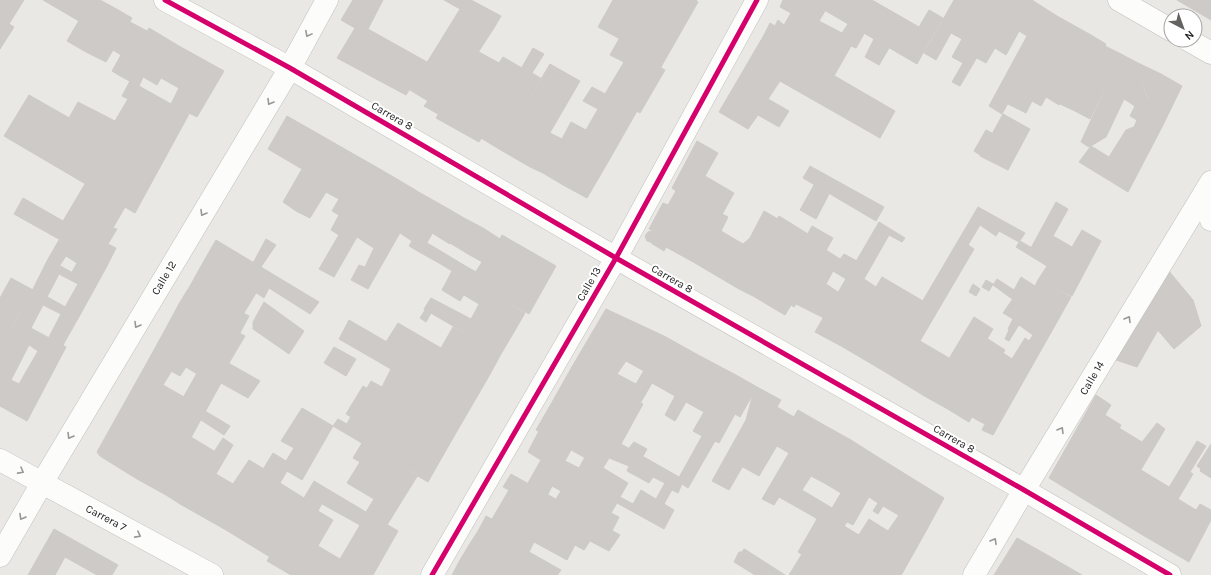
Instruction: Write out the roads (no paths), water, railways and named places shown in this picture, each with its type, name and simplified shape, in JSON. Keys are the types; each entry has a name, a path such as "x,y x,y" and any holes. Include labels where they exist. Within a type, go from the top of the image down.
{"street":[{"name":"Carrera 8","path":"165,0 290,68 616,258 1024,490 1170,575"},
{"name":"Calle 12","path":"0,556 290,68 326,0"},
{"name":"Calle 13","path":"432,575 616,258 757,0"},
{"path":"1119,0 1163,25"},
{"path":"1201,48 1211,54"},
{"path":"1208,187 1211,220"},
{"name":"Calle 14","path":"974,575 1208,187"},
{"name":"Carrera 7","path":"0,460 212,575"}]}
